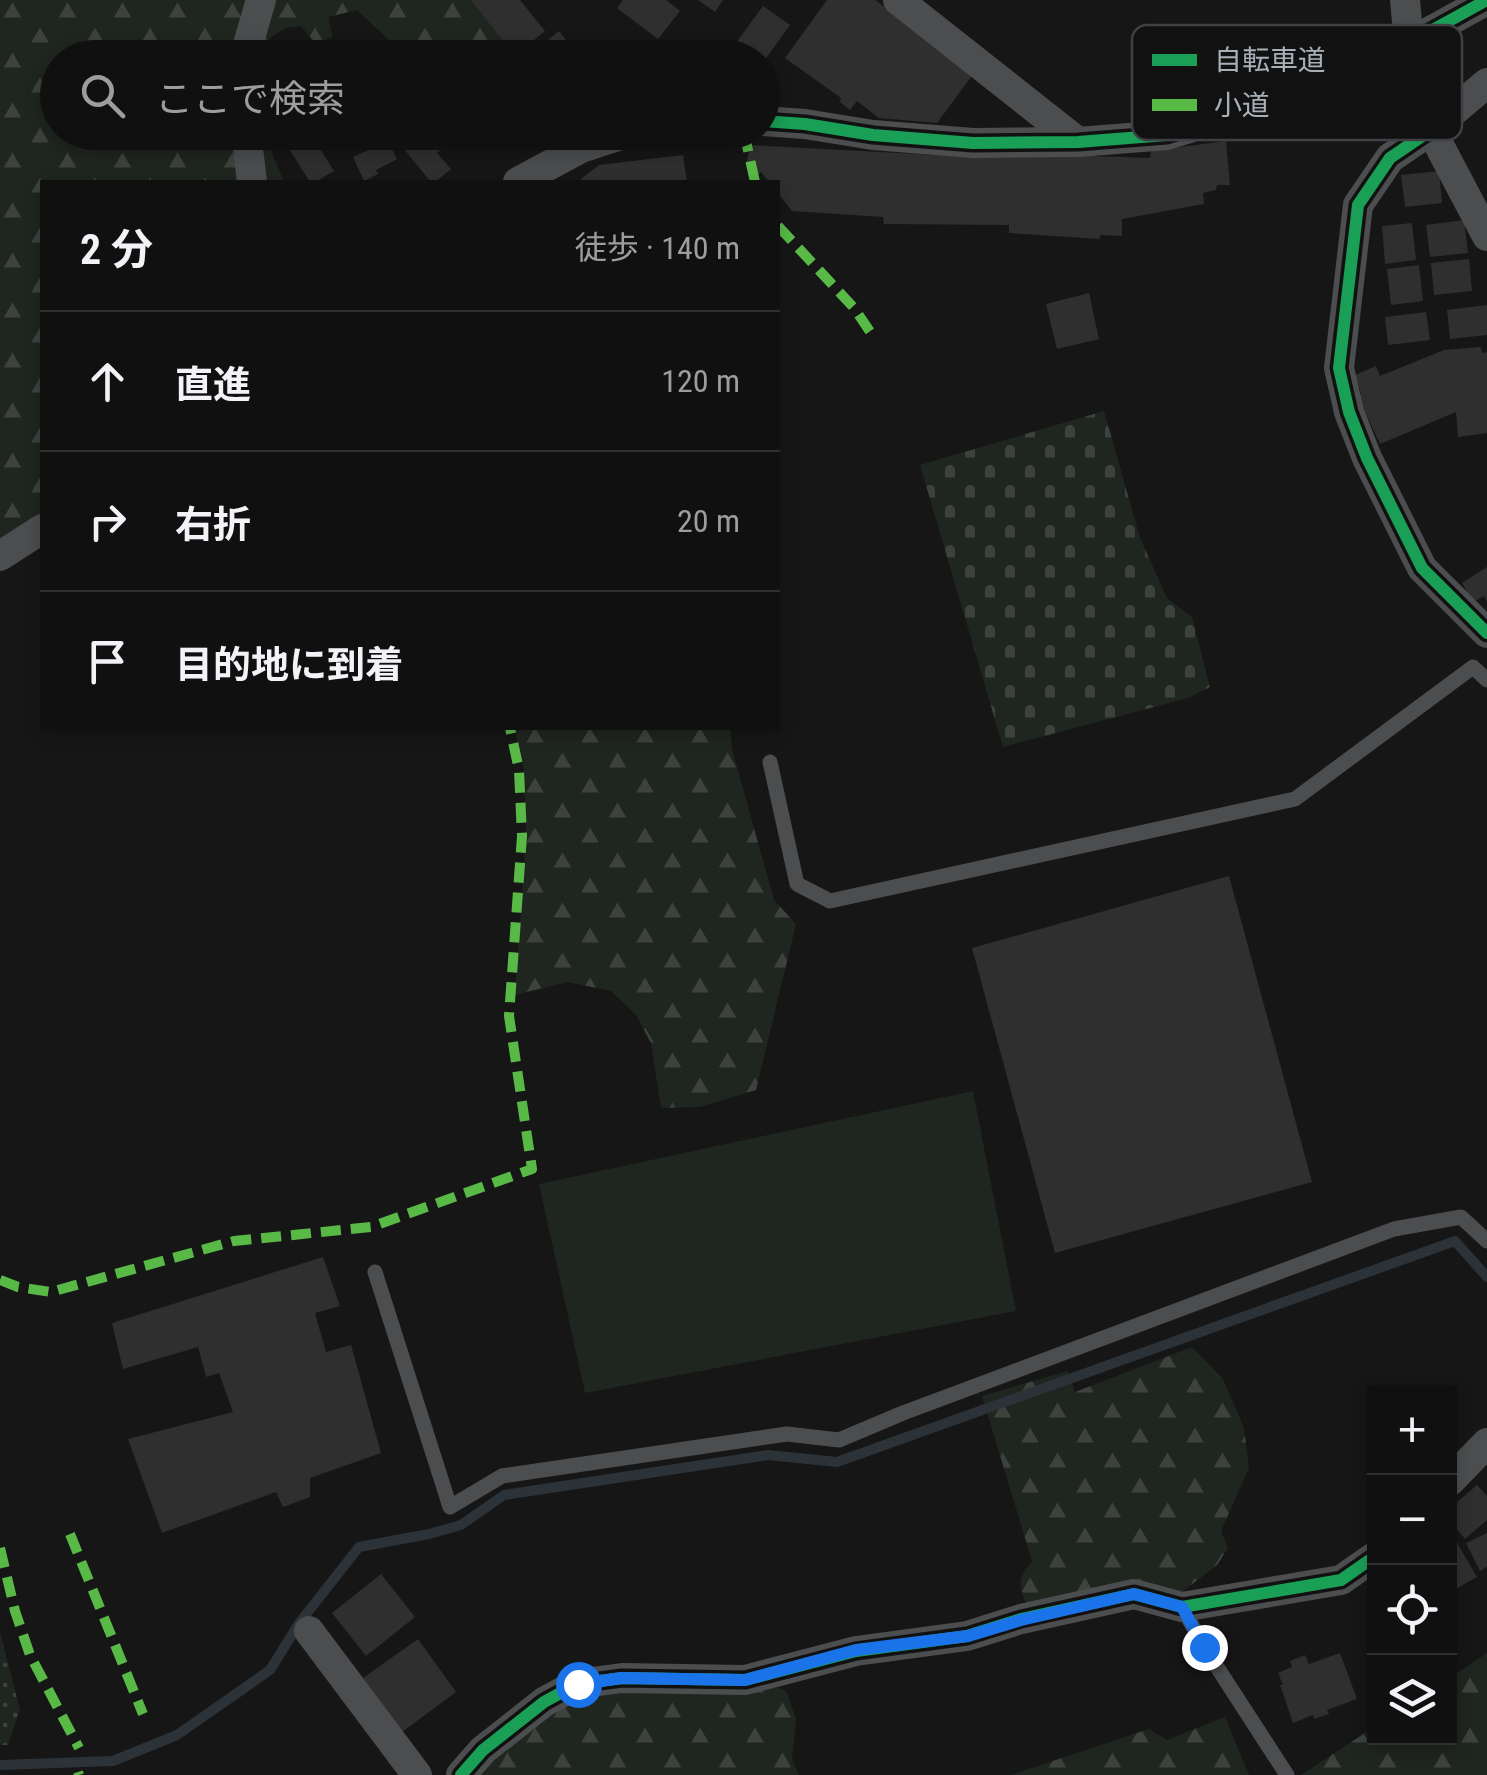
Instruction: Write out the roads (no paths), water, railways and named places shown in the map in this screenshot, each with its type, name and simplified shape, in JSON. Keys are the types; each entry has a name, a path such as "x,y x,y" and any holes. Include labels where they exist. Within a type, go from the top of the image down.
{"street":[{"path":"249,40 261,0"},
{"path":"898,0 1078,142"},
{"path":"1405,0 1407,25"},
{"path":"1442,25 1487,0"},
{"path":"1462,104 1487,83"},
{"path":"780,122 972,143 1132,138"},
{"path":"1416,140 1390,158 1358,204 1339,368 1349,412 1367,458 1422,568 1487,633"},
{"path":"1436,140 1487,236"},
{"path":"248,150 252,180"},
{"path":"522,180 577,150"},
{"path":"0,556 40,530"},
{"path":"1457,1475 1484,1453"},
{"path":"461,1775 483,1750 544,1702 578,1684 622,1678 745,1680 856,1650 968,1636 1134,1594 1182,1607 1341,1580 1367,1562"},
{"path":"308,1631 417,1775"}],"lane":[{"path":"770,762 797,884 830,901 1295,799 1472,667 1487,680"},
{"path":"375,1272 450,1507 502,1476 787,1434 839,1440 1394,1229 1461,1218 1487,1240"},
{"path":"1182,1607 1287,1775"}],"waterway":[{"path":"0,1765 113,1761 177,1735 270,1670 300,1622 359,1547 461,1525 504,1495 768,1455 837,1462 1455,1241 1487,1277"}]}
